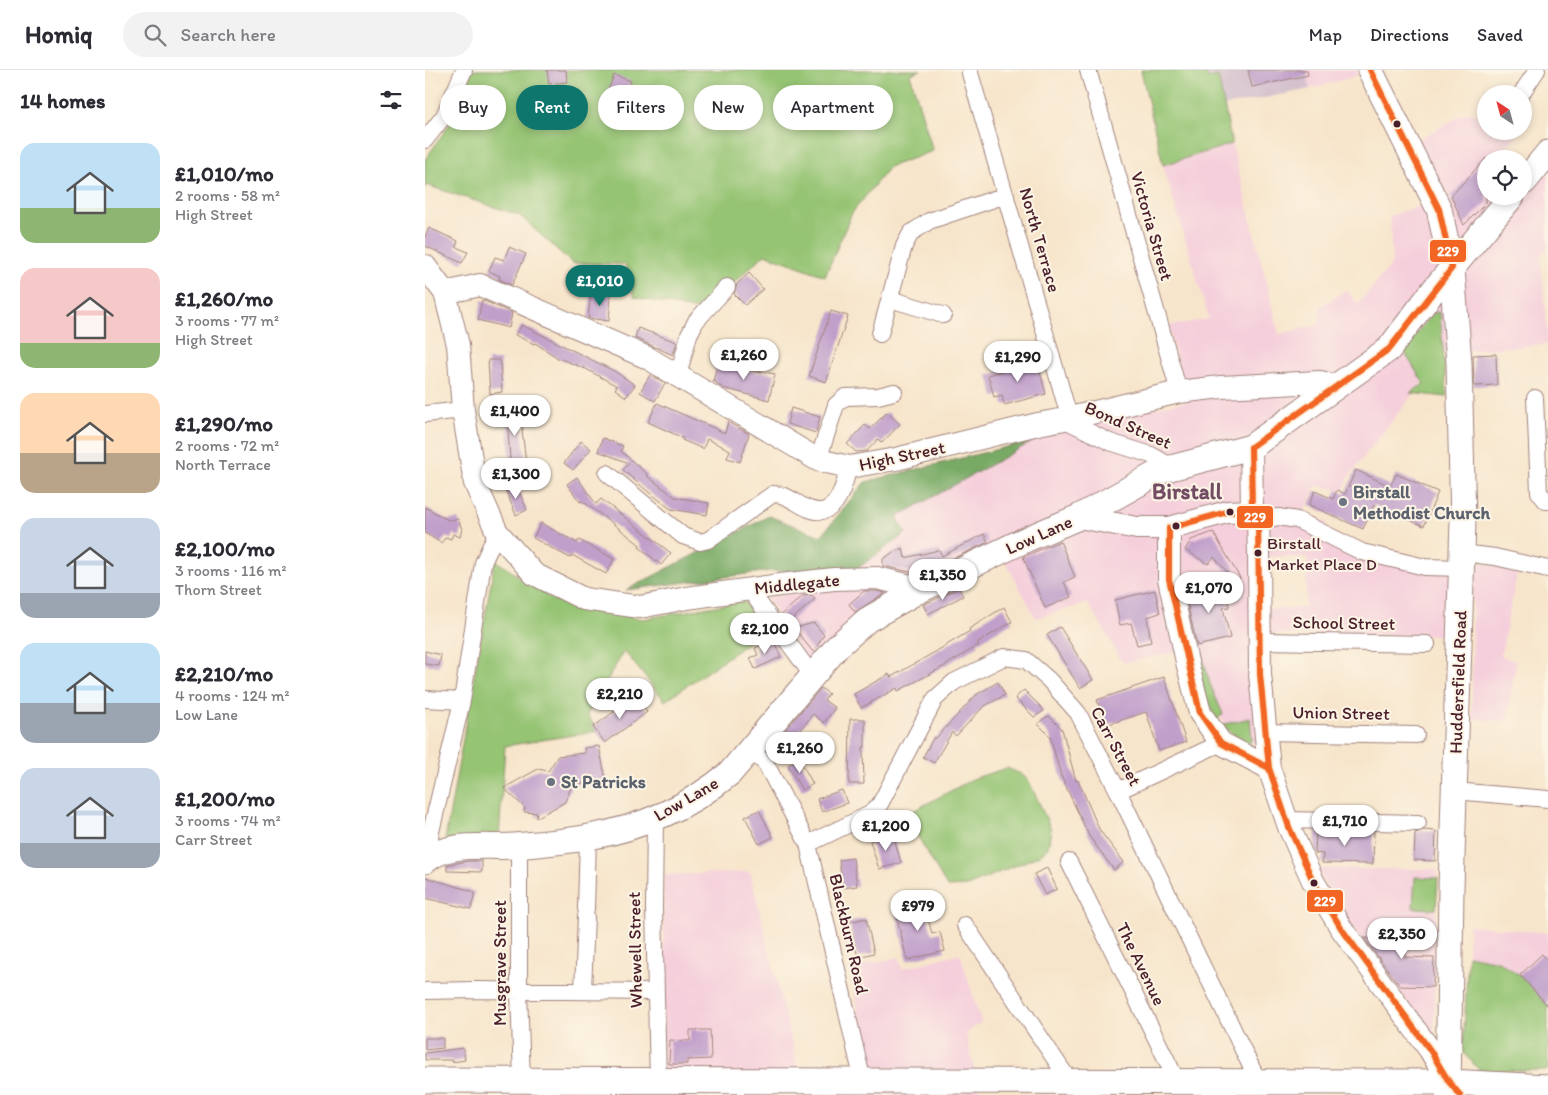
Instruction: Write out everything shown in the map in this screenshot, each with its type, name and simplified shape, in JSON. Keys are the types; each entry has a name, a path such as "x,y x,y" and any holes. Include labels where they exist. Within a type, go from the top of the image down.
{"main road":[{"name":"Huddersfield Road","path":"1370,70 1439,209 1452,268 1459,363 1463,521 1450,935 1453,1091"},
{"path":"1532,172 1548,153"},
{"name":"Low Lane","path":"430,857 455,848 519,845 588,838 623,830 655,819 680,807 708,790 730,773 812,675 838,646 867,620 916,592 1029,538 1079,517 1163,470 1251,446 1389,349 1452,268 1504,205"},
{"path":"425,1080 521,1088 657,1082 854,1086 1259,1083 1453,1091 1513,1090 1548,1087"}],"street":[{"path":"457,85 464,70"},
{"name":"Victoria Street","path":"1088,70 1179,392"},
{"path":"1527,85 1537,70"},
{"name":"North Terrace","path":"970,74 1070,418"},
{"path":"425,116 440,116"},
{"path":"425,140 440,121"},
{"path":"880,334 904,246 911,233 929,221 1006,195"},
{"path":"425,266 445,293"},
{"name":"High Street","path":"445,293 480,285 648,358 818,460 849,467 896,459 1037,424 1179,392 1221,387 1319,382 1328,384 1333,389"},
{"path":"678,376 689,335 696,321 727,287"},
{"name":"Middlegate","path":"445,293 458,345 463,410 475,483 497,532 534,574 583,599 640,607 749,589 834,579 877,578 911,586 916,592"},
{"path":"890,299 943,315"},
{"path":"818,460 837,405 845,397 877,396 894,392"},
{"path":"1535,398 1539,492 1548,501"},
{"path":"425,414 463,410"},
{"name":"Bond Street","path":"1070,418 1074,425 1095,436 1151,455 1172,467"},
{"path":"1251,446 1260,674 1269,768 1287,820 1313,881 1341,928 1430,1050 1453,1091"},
{"path":"607,474 683,536 700,542 708,540 773,494 782,494 809,509 824,510 833,505 839,498 849,467"},
{"path":"1079,517 1126,526 1169,528 1227,512 1255,517 1278,517 1297,520 1362,552 1425,567 1462,560 1495,557 1548,569"},
{"path":"1126,526 1150,543 1158,552 1169,571"},
{"path":"1169,528 1169,579 1200,713 1221,743 1269,768"},
{"path":"430,857 431,846 429,836 462,701 483,563 497,532"},
{"path":"749,589 812,675"},
{"name":"School Street","path":"1260,641 1427,644"},
{"name":"Carr Street","path":"808,844 870,814 880,804 935,699 954,682 1003,657 1026,660 1049,680 1078,713 1118,791 1259,1083"},
{"path":"425,698 462,701"},
{"name":"Union Street","path":"1265,732 1415,735"},
{"path":"1118,791 1221,743"},
{"name":"Blackburn Road","path":"750,750 765,764 808,844 854,1086"},
{"path":"1454,791 1548,799"},
{"name":"Whewell Street","path":"655,819 657,1082"},
{"path":"1287,820 1419,823"},
{"path":"583,991 588,838"},
{"name":"Musgrave Street","path":"519,845 521,1088"},
{"name":"The Avenue","path":"1069,862 1178,1083"},
{"path":"965,925 1071,1083"},
{"path":"425,991 656,992"}],"shaded area":[{"path":"1205,70 1306,70 1310,89 1224,106 1218,76 1207,78"},
{"path":"1306,70 1356,70 1359,75 1310,89"},
{"path":"1468,112 1477,115 1477,140 1512,140 1504,150 1477,150 1477,205 1532,205 1532,173 1548,168 1548,247 1541,256 1548,344 1446,352 1359,463 1349,477 1343,491 1316,485 1304,511 1328,523 1320,537 1452,573 1450,635 1265,634 1267,609 1305,608 1308,558 1267,556 1259,747 1230,728 1215,712 1175,652 1123,663 1088,603 1036,618 997,546 811,668 767,598 834,585 906,533 897,517 1057,427 1188,401 1168,326 1209,319 1163,165 1232,144 1279,334 1319,325 1320,307 1346,290 1358,304 1392,264 1390,216 1441,199 1417,140"},
{"path":"1473,562 1518,569 1501,655 1516,662 1507,721 1472,719"},
{"path":"1317,869 1437,869 1434,1037 1333,901"},
{"path":"750,872 798,1068 869,1071 850,968 899,957 902,969 960,953 981,1022 966,1034 980,1094 1438,1095 821,1095 822,1076 663,1073 664,875"},
{"path":"1469,925 1548,933 1548,1006 1498,961 1468,955"}],"green space":[{"path":"472,70 921,70 910,74 933,151 889,167 852,213 825,276 765,254 703,311 634,297 625,264 572,263 519,215 426,185 425,188 425,160 445,130 506,130 506,85 466,85"},
{"path":"1141,70 1205,70 1207,78 1218,76 1232,144 1163,165"},
{"path":"1436,312 1440,313 1447,397 1410,393 1424,384 1403,350 1430,316"},
{"path":"1035,440 897,517 906,533 854,571 770,571 626,590 769,516 821,536 865,482"},
{"path":"495,560 553,600 607,613 643,619 743,601 768,629 665,701 624,651 587,715 598,731 505,746 499,839 445,840"},
{"path":"1200,648 1210,684 1223,714 1216,720 1205,695 1194,650"},
{"path":"1250,718 1252,740 1249,743 1243,742 1221,725"},
{"path":"1007,768 1021,774 1029,781 1051,829 1048,848 1038,856 967,886 947,887 909,821 911,812 975,778"},
{"path":"1415,877 1438,878 1436,909 1413,908"},
{"path":"1468,955 1498,961 1520,975 1548,1006 1548,1070 1480,1071 1463,1052"}],"building":[{"path":"547,70 566,70 567,82 549,84"},
{"path":"1248,70 1307,70 1308,75 1252,87"},
{"path":"614,75 631,81 629,85 610,85"},
{"path":"1477,168 1477,205 1484,205 1464,225 1451,196"},
{"path":"429,228 458,241 456,247 468,252 462,263 425,246 425,237"},
{"path":"509,247 526,254 512,285 499,279 500,276 489,271 495,257 504,260"},
{"path":"749,273 763,289 745,305 734,294 737,284"},
{"path":"591,294 611,295 609,321 588,318"},
{"path":"482,300 512,313 509,328 478,320"},
{"path":"831,311 848,316 826,382 809,376"},
{"path":"522,325 614,371 635,385 626,397 615,389 617,386 586,369 558,358 535,343 515,335"},
{"path":"638,328 677,342 673,355 635,338"},
{"path":"1496,354 1497,385 1474,386 1473,355"},
{"path":"488,360 500,360 502,392 490,394"},
{"path":"1037,361 1046,394 1004,405 1002,395 994,397 988,375"},
{"path":"718,362 759,373 759,371 775,374 769,400 723,388 713,381"},
{"path":"650,375 665,383 655,401 640,392"},
{"path":"518,401 527,471 511,473 508,431 503,403"},
{"path":"657,403 725,433 728,422 749,434 740,462 727,458 730,450 707,439 703,449 648,422"},
{"path":"791,408 820,417 816,433 787,424"},
{"path":"887,412 900,424 882,443 878,439 867,451 856,452 847,444 865,425 870,429"},
{"path":"603,438 623,446 621,451 647,476 675,497 709,503 707,515 671,509 623,470 629,463 598,451"},
{"path":"581,441 591,449 573,470 564,463"},
{"path":"1356,470 1390,486 1396,474 1438,492 1424,526 1374,505 1363,529 1309,505 1315,491 1333,499 1337,490 1345,494"},
{"path":"577,477 596,504 601,499 671,553 661,565 611,522 582,501 580,502 567,484"},
{"path":"516,484 527,510 516,515 505,489"},
{"path":"425,507 448,520 458,519 462,529 460,537 453,534 451,539 446,537 441,543 425,533"},
{"path":"541,523 577,543 579,540 614,559 606,574 572,555 570,558 533,538"},
{"path":"1213,532 1240,578 1236,582 1214,557 1208,564 1185,550 1191,540"},
{"path":"984,534 988,542 922,573 883,566 883,559 903,548 905,558 939,550 942,556"},
{"path":"1060,541 1075,577 1064,582 1071,597 1045,608 1023,557"},
{"path":"1224,584 1229,607 1223,608 1230,638 1197,646 1185,593"},
{"path":"959,588 963,596 928,614 923,605"},
{"path":"1155,590 1160,613 1147,617 1151,642 1137,645 1131,623 1120,625 1115,600"},
{"path":"864,591 885,593 855,612 849,604"},
{"path":"812,595 815,599 789,622 782,614 803,596"},
{"path":"1004,607 1012,622 977,643 979,645 943,667 898,691 897,688 861,708 854,694 889,674 891,677 935,652 970,631 969,629"},
{"path":"814,623 824,635 813,652 794,628"},
{"path":"1060,627 1093,680 1080,688 1047,635"},
{"path":"773,640 781,657 755,669 750,658 758,655 755,648"},
{"path":"425,651 441,655 439,666 425,664"},
{"path":"1164,677 1186,742 1159,751 1146,712 1106,725 1097,700"},
{"path":"998,682 1005,695 983,707 956,736 952,732 934,763 923,757 934,737 936,738 976,695"},
{"path":"821,688 829,694 824,700 835,708 824,723 813,714 794,737 785,730"},
{"path":"1024,690 1044,711 1034,717 1015,698"},
{"path":"636,696 647,712 605,743 593,727"},
{"path":"1049,716 1062,729 1076,781 1078,780 1100,831 1124,862 1114,870 1089,836 1061,776 1050,736 1038,724"},
{"path":"850,719 865,719 865,747 863,747 864,784 849,784"},
{"name":"St Patricks","path":"599,746 606,780 572,785 565,802 536,818 537,813 524,812 525,808 504,788 538,769 548,771 558,756 585,753 584,748"},
{"path":"799,759 813,784 802,790 788,765"},
{"path":"842,790 847,803 822,812 817,799"},
{"path":"759,810 773,837 759,844 745,817"},
{"path":"1424,830 1436,831 1435,861 1414,860 1415,833"},
{"path":"1316,831 1374,832 1373,864 1322,863 1323,854 1315,853"},
{"path":"893,834 901,863 879,869 870,841"},
{"path":"853,858 857,886 843,888 839,860"},
{"path":"468,861 482,861 482,872 447,871 447,865"},
{"path":"1047,868 1057,889 1045,895 1034,874"},
{"path":"425,877 475,892 471,909 425,898"},
{"path":"924,902 932,934 940,932 945,951 907,960 895,909"},
{"path":"866,918 874,953 858,957 849,922"},
{"path":"1380,929 1400,929 1400,940 1406,940 1405,957 1434,958 1433,987 1400,986 1364,938 1379,939"},
{"path":"1542,954 1548,961 1548,1006 1520,975"},
{"path":"690,1030 710,1030 711,1059 687,1060 687,1064 669,1064 670,1040 690,1041"},
{"path":"425,1038 443,1038 443,1048 425,1050"},
{"path":"463,1048 465,1060 452,1062 452,1060 425,1060 425,1053"}],"transit line":[{"name":"229","path":"1370,70 1439,209 1452,268 1389,349 1251,447 1252,511 1258,522 1260,674 1269,768 1289,827 1313,881 1341,928 1430,1050 1449,1082 1460,1095"},
{"name":"229","path":"1252,511 1227,512 1169,528 1169,579 1200,713 1221,743 1269,768"}],"place":[{"name":"Birstall Methodist Church","path":"1343,502"},
{"name":"Birstall Market Place D","path":"1258,553"},
{"name":"St Patricks","path":"551,782"}],"district":[{"name":"Birstall","path":"1187,491"}]}
